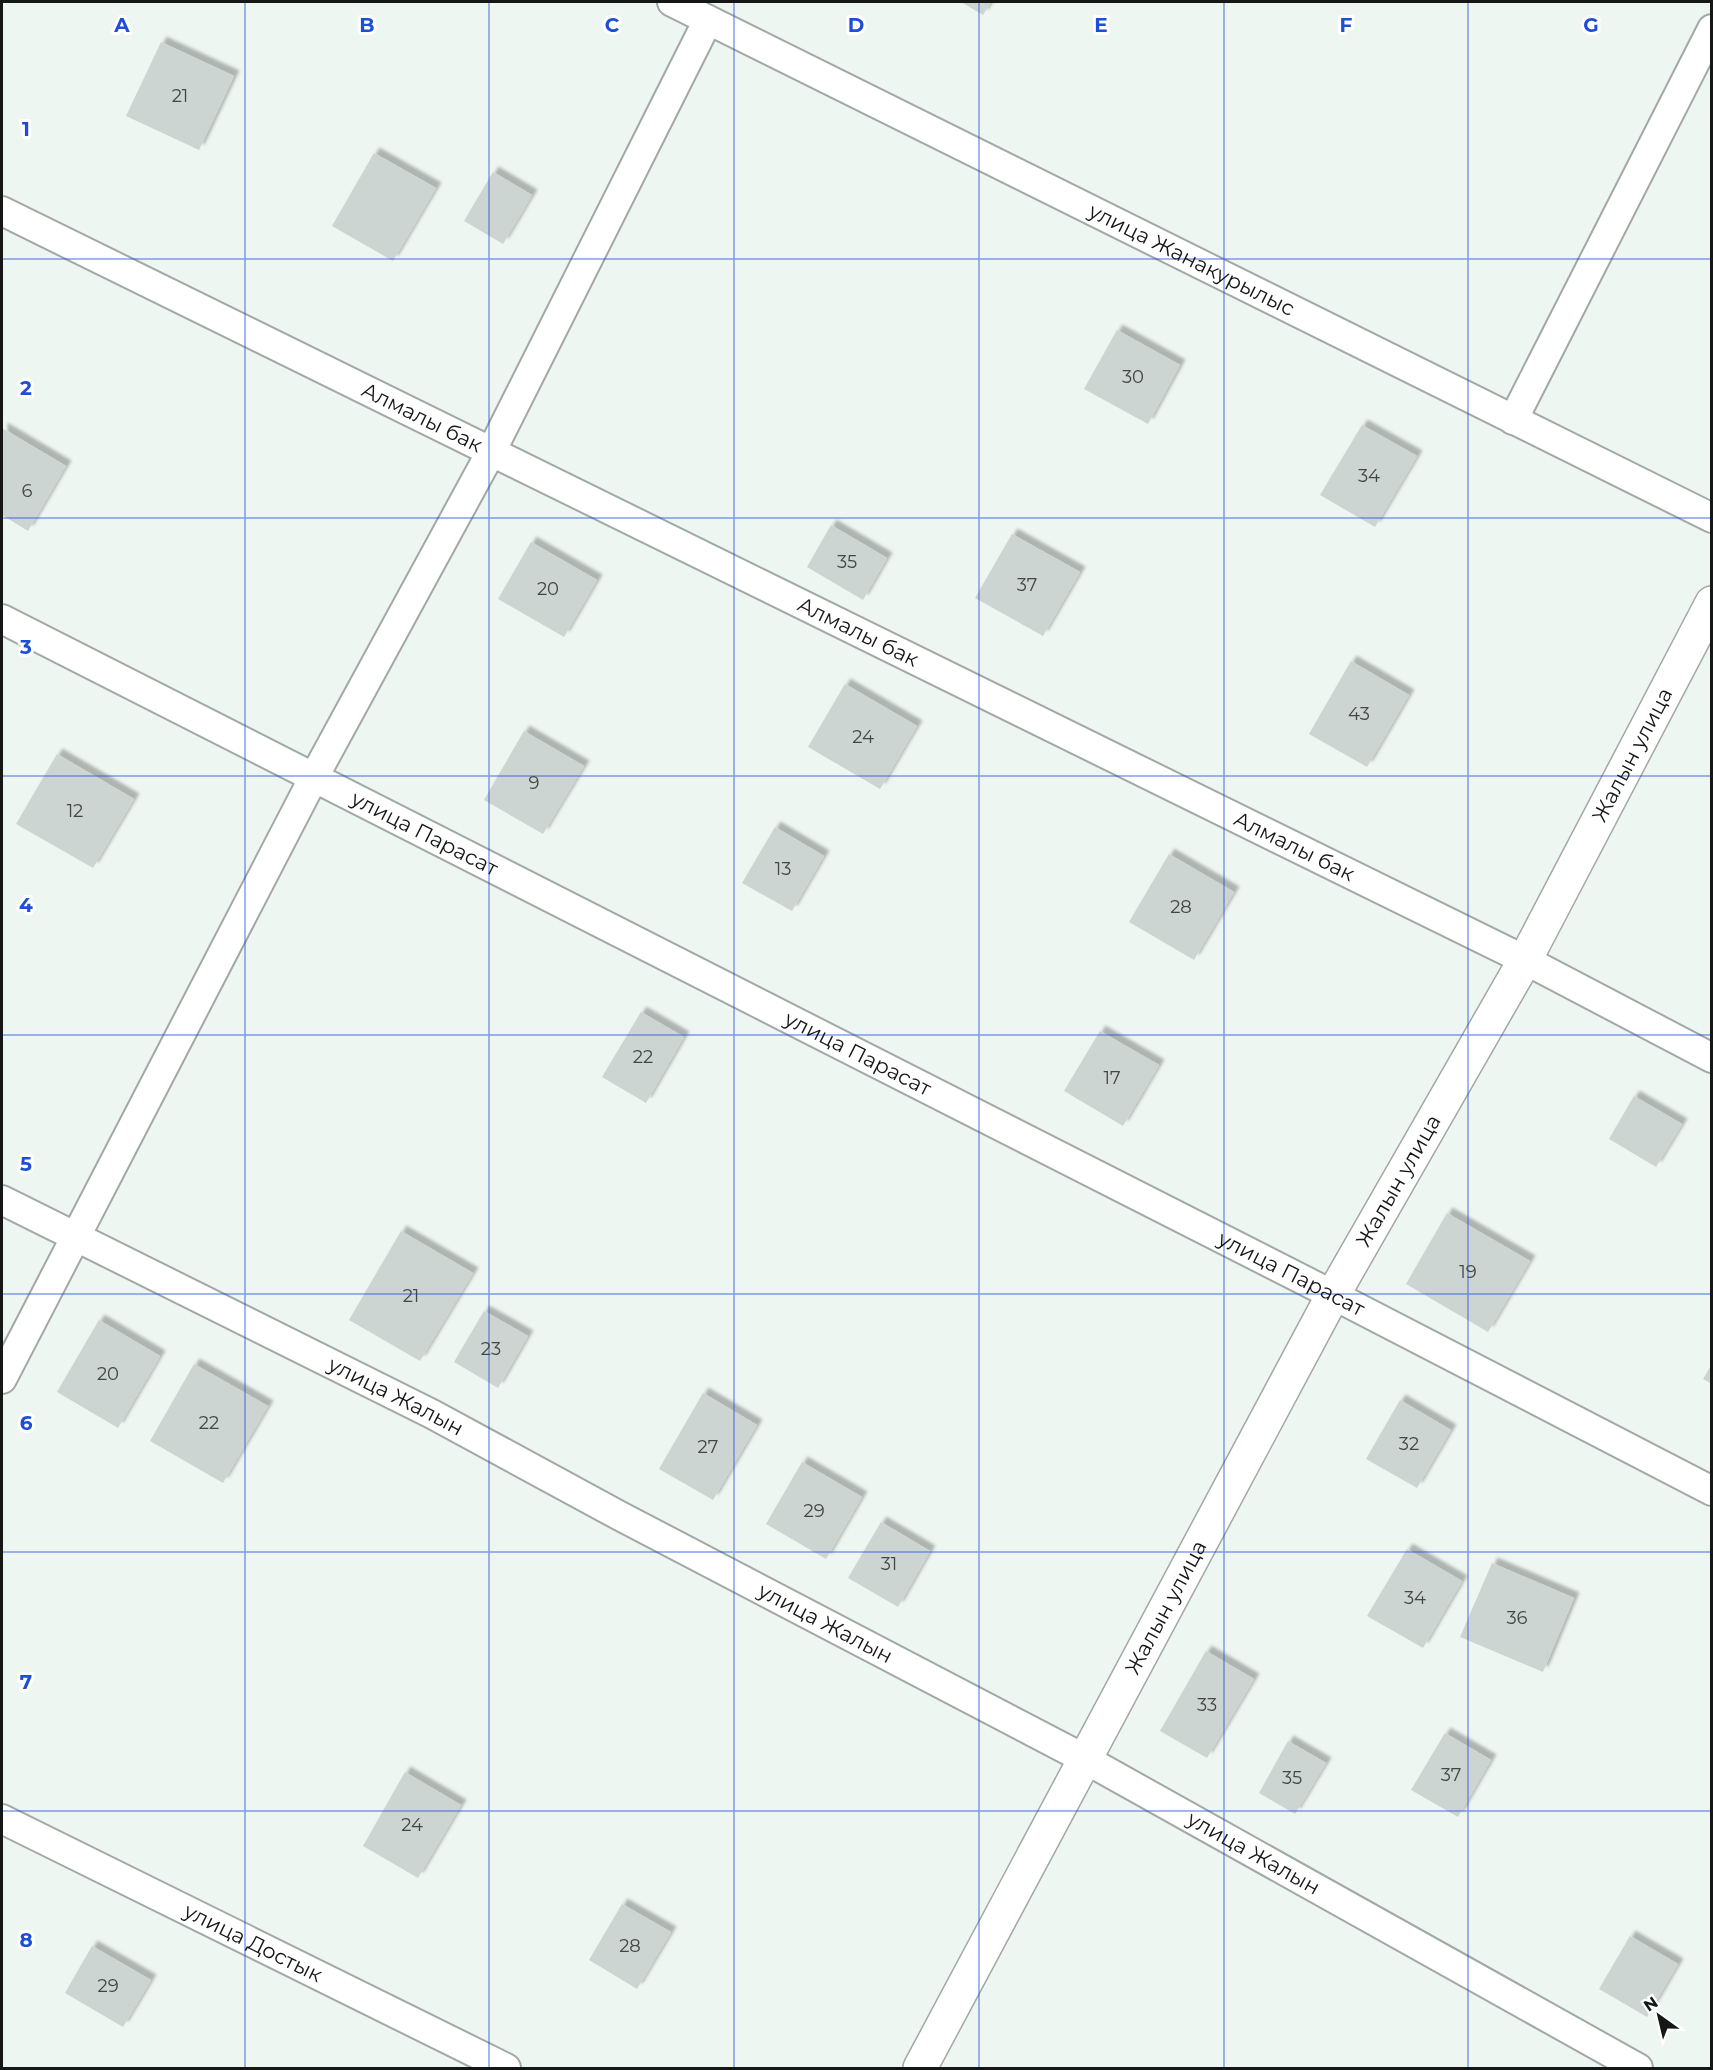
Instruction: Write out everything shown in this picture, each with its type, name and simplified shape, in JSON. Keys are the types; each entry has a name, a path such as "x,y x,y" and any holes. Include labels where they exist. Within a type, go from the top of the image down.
{"street":[{"name":"улица Жанакурылыс","path":"672,2 1712,518"},
{"path":"2,1379 314,777 491,452 708,20"},
{"path":"1514,420 1712,29"},
{"name":"Алмалы бак","path":"2,211 1526,960 1712,1058"},
{"name":"Жалын улица","path":"920,2068 1083,1758 1333,1295 1526,960 1712,603"},
{"name":"улица Парасат","path":"2,619 1333,1295 1712,1491"},
{"name":"улица Жалын","path":"2,1200 432,1414 620,1516 1083,1758 1638,2068"},
{"name":"улица Достык","path":"2,1819 506,2068"}],"building":[{"path":"961,2 991,2 983,15"},
{"path":"161,42 234,76 199,150 126,116"},
{"path":"374,153 436,188 393,261 332,226"},
{"path":"493,172 532,195 503,244 464,221"},
{"path":"1117,330 1180,365 1148,424 1084,389"},
{"path":"1362,425 1417,456 1375,527 1320,495"},
{"path":"2,428 66,466 28,531 2,515"},
{"path":"831,525 887,558 863,600 807,567"},
{"path":"1012,534 1080,572 1043,636 975,598"},
{"path":"531,542 597,580 564,637 498,599"},
{"path":"1351,661 1409,695 1367,767 1309,734"},
{"path":"845,684 917,726 880,789 808,747"},
{"path":"524,731 584,766 543,834 484,800"},
{"path":"57,754 134,799 93,868 16,824"},
{"path":"775,827 824,856 792,911 742,883"},
{"path":"1169,854 1234,892 1194,960 1129,922"},
{"path":"641,1012 684,1037 646,1103 602,1077"},
{"path":"1100,1031 1159,1065 1123,1126 1064,1091"},
{"path":"1634,1096 1682,1124 1656,1167 1609,1139"},
{"path":"1447,1213 1530,1261 1488,1332 1406,1284"},
{"path":"401,1231 473,1273 420,1361 349,1320"},
{"path":"484,1311 528,1336 498,1388 454,1362"},
{"path":"99,1320 160,1356 118,1428 57,1392"},
{"path":"194,1364 268,1406 223,1483 150,1441"},
{"path":"1712,1364 1712,1384 1703,1379"},
{"path":"703,1393 757,1425 713,1500 659,1469"},
{"path":"1400,1400 1451,1430 1417,1488 1366,1459"},
{"path":"802,1462 862,1497 826,1559 766,1524"},
{"path":"881,1522 930,1551 898,1607 848,1578"},
{"path":"1407,1549 1462,1581 1423,1648 1367,1616"},
{"path":"1492,1563 1574,1598 1543,1672 1460,1637"},
{"path":"1206,1651 1254,1679 1207,1758 1160,1731"},
{"path":"1445,1733 1491,1760 1458,1817 1411,1790"},
{"path":"1288,1741 1326,1763 1295,1814 1259,1793"},
{"path":"405,1772 461,1805 418,1878 363,1846"},
{"path":"622,1904 671,1932 637,1989 589,1960"},
{"path":"1630,1936 1678,1964 1647,2017 1599,1989"},
{"path":"92,1946 151,1980 123,2027 65,1993"}]}
